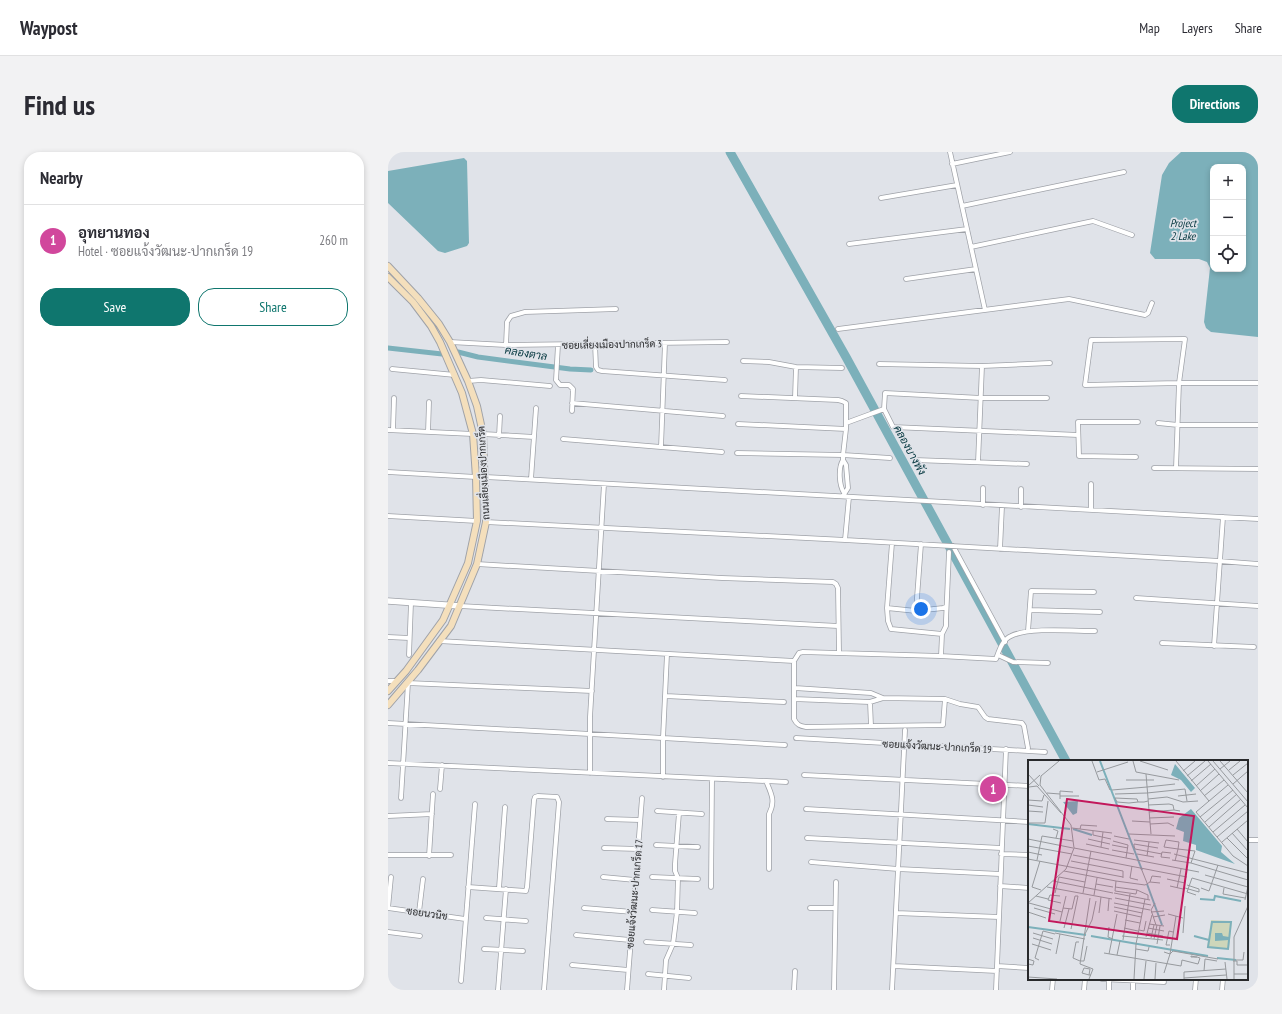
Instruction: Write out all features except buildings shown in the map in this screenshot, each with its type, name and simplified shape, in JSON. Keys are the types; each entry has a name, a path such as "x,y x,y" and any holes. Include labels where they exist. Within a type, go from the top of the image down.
{"main road":[{"name":"ถนนเลี่ยงเมืองปากเกร็ด","path":"388,266 418,298 439,324 450,342 468,381 477,406 483,434 486,522 477,564 451,626 438,641 408,683 388,705"},
{"name":"ถนนเลี่ยงเมืองปากเกร็ด","path":"388,277 413,302 431,326 440,342 462,392 473,434 477,521 468,564 450,605 439,626 388,692"}],"street":[{"path":"950,152 985,310"},
{"path":"952,164 1010,152"},
{"path":"962,206 1124,172"},
{"path":"881,198 957,185"},
{"path":"971,247 1093,221 1132,235"},
{"path":"849,244 967,229"},
{"path":"906,279 976,269"},
{"path":"838,330 1069,300 1145,315 1148,313 1152,303"},
{"path":"506,345 507,322 511,316 525,312 616,309"},
{"path":"1176,468 1179,383 1185,339 1091,340 1085,385 1179,383 1258,383"},
{"name":"ซอยเลี่ยงเมืองปากเกร็ด 3","path":"450,342 506,345 727,342"},
{"path":"661,447 665,343"},
{"path":"595,344 596,367 598,370 725,380"},
{"path":"558,345 556,380 560,385 569,385 571,387 573,391 572,411"},
{"path":"743,361 769,362 796,367 842,368"},
{"path":"879,364 982,366 1050,363"},
{"path":"978,462 982,366"},
{"path":"795,398 796,367"},
{"path":"392,369 455,375"},
{"path":"468,381 481,380 550,386"},
{"path":"1047,398 981,398 885,393 884,409 893,428 1078,435"},
{"path":"741,396 842,401 846,403 846,429 843,458 846,465 848,488 844,494"},
{"path":"393,430 394,398"},
{"path":"428,432 429,402"},
{"path":"572,403 723,416"},
{"path":"531,479 536,408"},
{"path":"846,422 884,409"},
{"path":"499,436 500,416"},
{"path":"1136,457 1079,456 1078,422 1138,422"},
{"path":"1158,423 1178,425 1258,425"},
{"path":"738,424 846,429"},
{"path":"388,430 473,434"},
{"path":"483,434 534,437"},
{"path":"563,439 722,452"},
{"path":"737,453 843,458 890,458"},
{"path":"915,460 1027,464"},
{"path":"1154,468 1258,469"},
{"path":"388,472 476,477"},
{"path":"485,477 604,484 844,494 849,497 1258,519"},
{"path":"590,773 592,692 604,484"},
{"path":"1091,484 1091,510"},
{"path":"983,488 983,505"},
{"path":"1021,489 1021,507"},
{"path":"845,540 849,497"},
{"path":"1000,549 1002,506"},
{"path":"388,516 477,521"},
{"path":"1214,646 1223,517"},
{"path":"486,522 921,544 1258,564"},
{"path":"892,543 887,608 888,621 891,628 942,634"},
{"path":"916,611 921,544"},
{"path":"953,546 1005,642"},
{"path":"941,656 942,634 946,626 949,552"},
{"path":"477,564 832,582 836,584 838,588 839,652"},
{"path":"1028,631 1030,591 1094,592"},
{"path":"1136,598 1258,606"},
{"path":"388,601 838,626"},
{"path":"408,655 411,603"},
{"path":"887,608 916,611 946,607"},
{"path":"1030,610 1100,612"},
{"path":"944,699 943,725 800,726 794,719 794,661 799,653 803,652 839,652 996,659 1001,646 1010,636 1028,631 1095,632"},
{"path":"388,637 409,638"},
{"path":"438,641 794,661"},
{"path":"1162,643 1254,647"},
{"path":"663,776 663,738 667,654"},
{"path":"998,655 1014,662 1048,663"},
{"path":"388,681 397,681"},
{"path":"401,798 408,683 592,692"},
{"path":"795,688 871,693 883,698"},
{"path":"666,696 784,702"},
{"path":"794,699 870,702 883,698 944,699 960,704 978,707 988,719 1022,723 1024,726 1028,748"},
{"path":"870,702 870,726"},
{"path":"388,723 785,745"},
{"path":"892,990 905,730"},
{"name":"ซอยแจ้งวัฒนะ-ปากเกร็ด 19","path":"796,738 1006,749 996,990"},
{"path":"1006,749 1045,752"},
{"path":"388,763 786,782"},
{"path":"440,789 442,765"},
{"path":"804,775 1028,786"},
{"path":"711,887 712,779"},
{"path":"766,782 773,799 773,806 769,814 769,869"},
{"path":"429,856 433,794"},
{"path":"468,887 526,891 535,797 557,797 558,802 544,990"},
{"name":"ซอยแจ้งวัฒนะ-ปากเกร็ด 17","path":"627,990 642,798"},
{"path":"461,981 475,804"},
{"path":"499,888 505,807"},
{"path":"806,809 1028,822"},
{"path":"657,810 702,814"},
{"path":"664,990 666,960 673,944 677,912 678,878 675,870 675,846 679,813"},
{"path":"388,816 432,814"},
{"path":"607,819 640,820"},
{"path":"807,838 1002,848"},
{"path":"656,845 698,847"},
{"path":"604,848 638,849"},
{"path":"388,855 429,856 451,854"},
{"path":"1001,854 1028,855"},
{"path":"811,862 898,869 1000,874"},
{"path":"388,908 391,877"},
{"path":"603,877 635,880"},
{"path":"652,877 698,879"},
{"path":"419,912 423,879"},
{"path":"834,990 836,882"},
{"path":"1000,886 1028,888"},
{"path":"498,990 506,889"},
{"name":"ซอยนวนิช","path":"388,908 465,918"},
{"path":"584,908 633,912"},
{"path":"810,908 835,908"},
{"path":"652,910 695,913"},
{"path":"896,913 999,917"},
{"path":"486,918 526,921"},
{"path":"388,932 420,936"},
{"path":"576,935 630,940"},
{"path":"646,942 691,945"},
{"path":"484,949 523,951"},
{"path":"572,965 628,970"},
{"path":"894,966 1028,968"},
{"path":"794,990 795,971"},
{"path":"648,974 689,978"},
{"path":"1052,990 1053,980"},
{"path":"1084,990 1085,980"},
{"path":"1133,990 1133,980 1164,982"},
{"path":"1195,990 1196,980"},
{"path":"1222,990 1223,980"}],"water":[{"name":"Project 2 Lake","path":"1181,152 1258,152 1258,337 1211,332 1206,328 1204,322 1210,268 1207,262 1199,259 1155,259 1150,253 1162,175 1169,163"},
{"path":"464,158 467,161 469,243 467,246 445,253 438,251 388,203 388,171"}],"waterway":[{"name":"คลองบางพัง","path":"730,152 846,357 1065,760"},
{"name":"คลองตาล","path":"388,348 442,354"},
{"name":"คลองตาล","path":"458,352 478,357 570,369 591,370"}],"place":[{"name":"อุทยานทอง","path":"993,789"}]}
